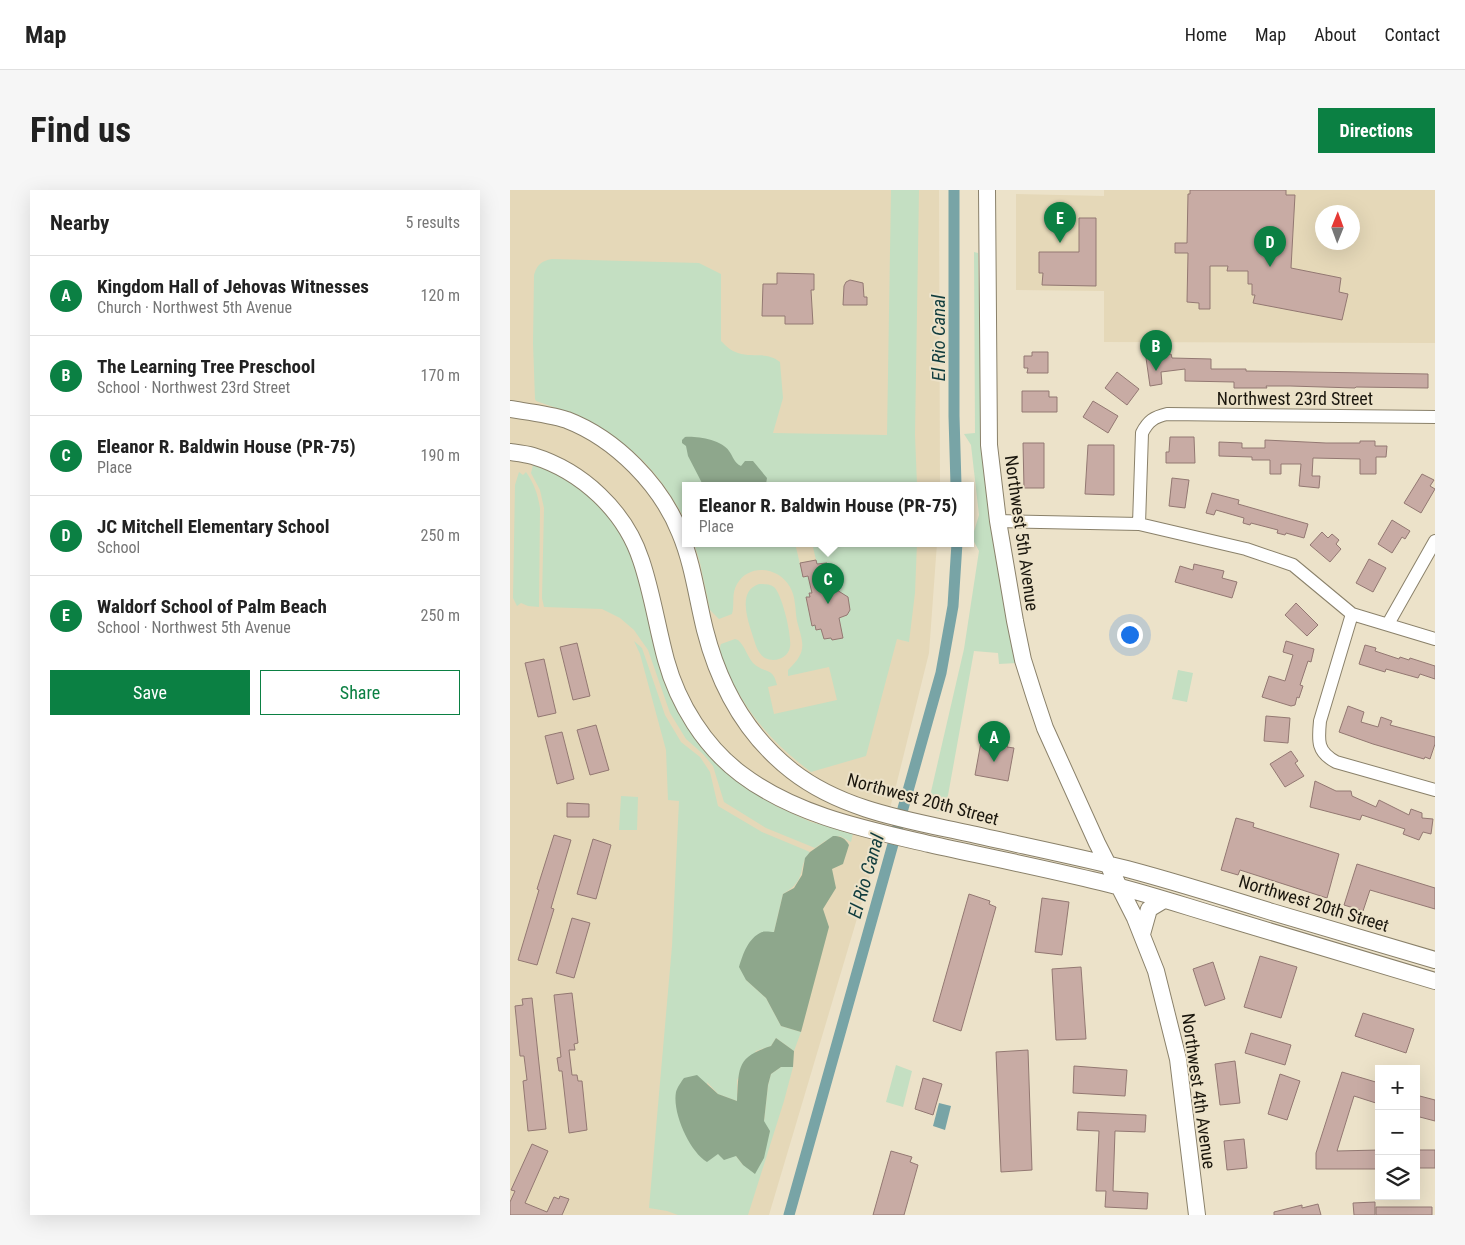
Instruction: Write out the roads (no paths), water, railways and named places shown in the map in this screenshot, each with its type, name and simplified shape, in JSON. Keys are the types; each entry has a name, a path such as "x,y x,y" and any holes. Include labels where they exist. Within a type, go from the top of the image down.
{"street":[{"name":"Northwest 5th Avenue","path":"987,190 989,445 998,521 1019,638 1034,698 1045,728 1107,864"},
{"name":"Northwest 20th Street","path":"510,409 552,416 582,427 605,441 622,454 648,480 666,505 682,540"},
{"name":"Northwest 23rd Street","path":"1139,524 1142,432 1147,423 1155,417 1167,414 1435,417"},
{"path":"510,452 532,456 562,468 593,490 620,518 632,536 642,562 666,660 673,680 690,715 700,732 725,759 741,774 773,795 808,812 912,840 1119,887 1435,981"},
{"path":"998,521 1139,524 1246,549 1293,565 1352,614 1435,639"},
{"path":"1388,624 1435,541"},
{"name":"Northwest 20th Street","path":"684,547 716,667 727,693 751,730 779,760 809,783 844,801 888,815 1154,876 1435,960"},
{"path":"1352,614 1320,721 1318,736 1320,749 1327,757 1336,762 1435,790"},
{"path":"943,847 947,829"},
{"name":"Northwest 4th Avenue","path":"1107,864 1142,934 1156,971 1178,1059 1197,1215"},
{"path":"1142,934 1149,909 1164,900"},
{"path":"1364,959 1370,941"}],"water":[{"path":"939,1103 951,1106 945,1130 933,1126"}],"waterway":[{"name":"El Rio Canal","path":"954,190 956,482"},
{"name":"El Rio Canal","path":"789,1215 941,673 953,606 957,547"}],"place":[{"name":"Waldorf School of Palm Beach","path":"1060,243"},
{"name":"JC Mitchell Elementary School","path":"1270,267"},
{"name":"The Learning Tree Preschool","path":"1156,371"},
{"name":"Eleanor R. Baldwin House (PR-75)","path":"828,604"},
{"name":"Kingdom Hall of Jehovas Witnesses","path":"994,762"}]}
